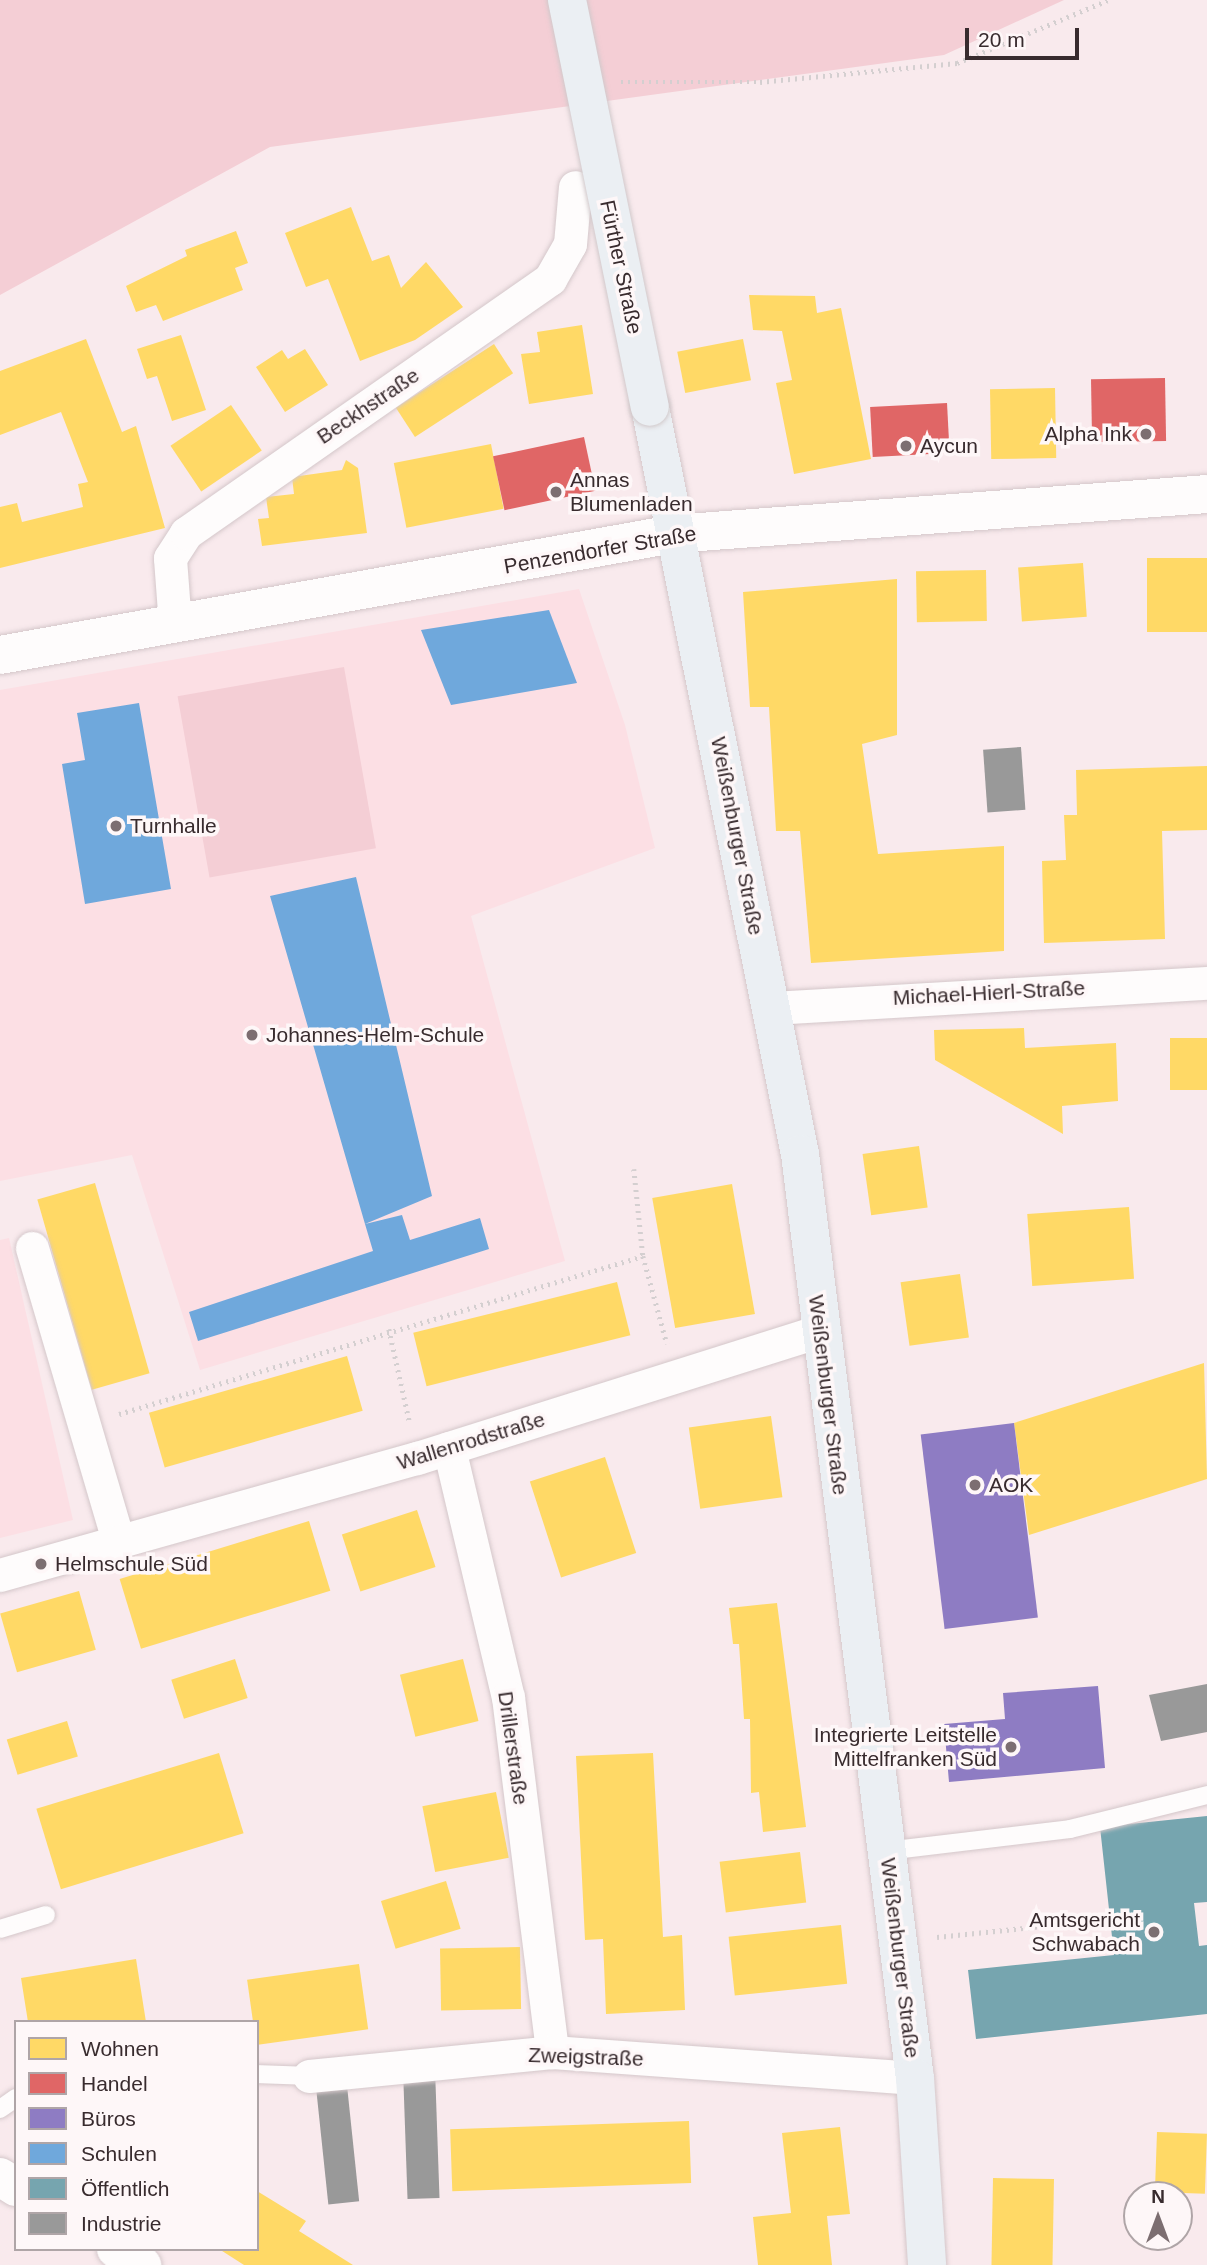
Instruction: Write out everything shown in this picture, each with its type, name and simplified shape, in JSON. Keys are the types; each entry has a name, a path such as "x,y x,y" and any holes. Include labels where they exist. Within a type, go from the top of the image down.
{"main road":[{"name":"Fürther Straße","path":"567,0 650,407 673,534"},
{"name":"Penzendorfer Straße","path":"0,655 673,534 1207,494"},
{"name":"Weißenburger Straße","path":"673,534 800,1154 915,2078 927,2265"},
{"path":"119,2251 142,2265"}],"street":[{"name":"Beckhstraße","path":"175,625 170,558 186,533 550,279 570,244 575,187"},
{"name":"Michael-Hierl-Straße","path":"771,1007 1207,983"},
{"path":"32,1248 119,1543"},
{"name":"Wallenrodstraße","path":"0,1575 417,1458 820,1331"},
{"name":"Drillerstraße","path":"449,1448 508,1697 552,2052"},
{"name":"Zweigstraße","path":"309,2076 552,2052 915,2078"}],"lane":[{"path":"886,1851 1070,1829 1207,1795"},
{"path":"0,1929 46,1914"},
{"name":"Zweigstraße","path":"259,2074 309,2076"}],"path":[{"path":"606,82 760,82 957,63 1108,0"},
{"path":"634,1169 643,1256 677,1378"},
{"path":"84,1425 389,1329 643,1256"},
{"path":"389,1329 417,1458"},
{"path":"898,1942 1110,1919"}],"shaded area":[{"path":"0,0 1064,0 944,55 270,147 0,295"},
{"name":"Johannes-Helm-Schule","path":"579,589 625,725 655,848 471,916 565,1261 200,1370 132,1155 0,1181 0,690"},
{"path":"344,667 376,848 210,878 178,696"},
{"path":"9,1238 73,1520 0,1538 0,1240"}],"building: Wohnen":[{"path":"351,207 372,261 389,255 401,288 426,262 463,307 415,340 360,361 328,279 306,287 285,233"},
{"path":"236,231 248,263 235,268 243,290 163,321 156,305 136,312 126,286 187,256 185,250"},
{"path":"749,295 815,296 817,313 841,308 871,459 794,474 776,383 792,380 782,331 753,330"},
{"path":"582,325 593,394 529,404 521,354 540,352 537,332"},
{"path":"181,335 206,410 172,421 157,376 147,379 137,349"},
{"path":"86,339 122,432 136,426 165,528 0,568 0,507 17,503 22,522 83,507 78,484 88,482 61,412 0,435 0,371"},
{"path":"743,339 751,380 685,393 677,352"},
{"path":"494,344 513,373 415,437 396,408"},
{"path":"305,349 328,385 285,412 256,367 282,350 288,359"},
{"path":"1055,388 1056,458 991,459 990,389"},
{"path":"231,405 262,451 201,491 170,446"},
{"path":"491,444 504,509 406,528 394,463"},
{"path":"346,460 358,468 367,533 262,546 258,519 269,518 266,497 294,494 292,477 342,470"},
{"path":"1147,558 1207,558 1207,632 1147,632"},
{"path":"1083,563 1087,617 1022,621 1018,568"},
{"path":"986,570 987,621 917,622 916,571"},
{"path":"897,579 897,735 862,744 878,854 1004,846 1004,951 811,963 800,831 776,831 769,707 750,707 743,592"},
{"path":"1207,766 1207,830 1162,831 1165,939 1044,943 1042,861 1066,860 1064,815 1077,815 1076,770"},
{"path":"1024,1028 1025,1048 1116,1043 1118,1101 1062,1106 1063,1134 935,1060 934,1030"},
{"path":"1170,1038 1207,1038 1207,1090 1170,1090"},
{"path":"919,1146 928,1207 871,1215 863,1154"},
{"path":"95,1183 150,1373 92,1390 37,1200"},
{"path":"732,1184 755,1314 675,1328 652,1198"},
{"path":"1129,1207 1134,1279 1032,1286 1027,1214"},
{"path":"960,1274 969,1337 909,1346 901,1282"},
{"path":"617,1282 630,1335 427,1386 413,1333"},
{"path":"347,1356 363,1411 165,1468 149,1413"},
{"path":"1204,1363 1207,1479 1029,1535 1014,1423"},
{"path":"771,1416 782,1497 700,1509 689,1428"},
{"path":"605,1457 636,1553 561,1577 530,1481"},
{"path":"417,1510 436,1567 360,1591 342,1534"},
{"path":"309,1521 330,1591 141,1649 120,1579"},
{"path":"79,1591 96,1650 17,1672 0,1614"},
{"path":"777,1603 806,1827 763,1832 759,1792 751,1793 750,1719 744,1719 739,1644 733,1644 729,1608"},
{"path":"235,1659 248,1698 184,1719 171,1680"},
{"path":"463,1659 478,1721 415,1737 400,1675"},
{"path":"67,1721 78,1756 18,1775 7,1739"},
{"path":"219,1753 244,1833 61,1889 36,1809"},
{"path":"653,1753 663,1937 682,1935 685,2010 606,2014 603,1939 585,1940 576,1756"},
{"path":"496,1792 509,1858 435,1872 422,1806"},
{"path":"800,1852 806,1903 726,1912 720,1862"},
{"path":"446,1881 461,1929 396,1949 381,1901"},
{"path":"841,1925 847,1984 735,1995 729,1937"},
{"path":"520,1947 521,2009 441,2010 440,1948"},
{"path":"136,1959 146,2020 28,2020 21,1978"},
{"path":"359,1964 368,2029 259,2045 259,2020 253,2020 247,1980"},
{"path":"689,2121 691,2183 452,2191 450,2129"},
{"path":"840,2127 850,2214 827,2216 832,2265 758,2265 753,2217 791,2213 782,2133"},
{"path":"1157,2132 1207,2134 1205,2194 1193,2193 1193,2181 1155,2181"},
{"path":"993,2178 1054,2179 1052,2265 991,2265"},
{"path":"259,2192 306,2221 299,2231 353,2265 244,2265 222,2251 259,2251"}],"building: Handel":[{"path":"1165,378 1166,441 1092,442 1091,379"},
{"path":"947,403 950,453 873,457 870,407"},
{"path":"584,437 595,491 504,510 493,456"}],"building: Büros":[{"name":"AOK","path":"1014,1423 1038,1618 945,1629 921,1434"},
{"name":"Integrierte Leitstelle Mittelfranken Süd","path":"1098,1686 1105,1768 949,1782 944,1724 1005,1719 1003,1693"}],"building: Schulen":[{"path":"549,610 577,683 451,705 421,630"},
{"name":"Turnhalle","path":"139,703 171,889 85,904 62,764 85,760 77,713"},
{"path":"356,877 432,1196 365,1224 270,896"},
{"path":"402,1215 410,1240 480,1218 489,1249 198,1341 189,1312 373,1251 365,1224"}],"building: Öffentlich":[{"name":"Amtsgericht Schwabach","path":"1207,1816 1207,1902 1194,1903 1199,1946 1207,1945 1207,2014 976,2039 968,1970 1114,1955 1100,1827"}],"building: Industrie":[{"path":"1021,747 1025,810 987,812 983,750"},
{"path":"1207,1684 1207,1732 1161,1741 1149,1695"},
{"path":"435,2069 440,2198 408,2199 403,2070"},
{"path":"346,2076 359,2201 328,2205 315,2079"}],"place":[{"name":"Alpha Ink","path":"1146,434"},
{"name":"Aycun","path":"906,446"},
{"name":"Annas Blumenladen","path":"556,492"},
{"name":"Turnhalle","path":"116,826"},
{"name":"Johannes-Helm-Schule","path":"252,1035"},
{"name":"AOK","path":"975,1485"},
{"name":"Helmschule Süd","path":"41,1564"},
{"name":"Integrierte Leitstelle Mittelfranken Süd","path":"1011,1747"},
{"name":"Amtsgericht Schwabach","path":"1154,1932"}]}
